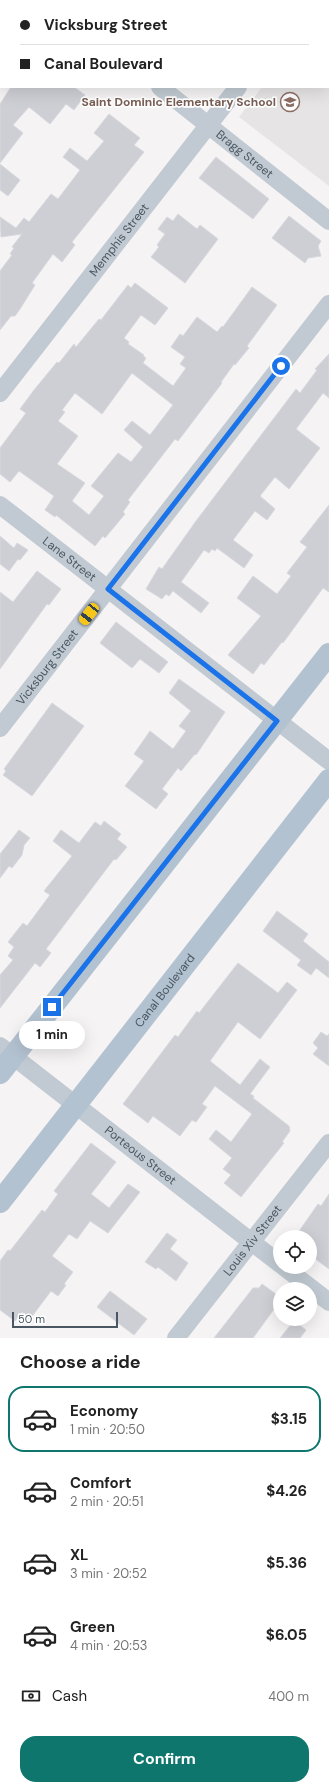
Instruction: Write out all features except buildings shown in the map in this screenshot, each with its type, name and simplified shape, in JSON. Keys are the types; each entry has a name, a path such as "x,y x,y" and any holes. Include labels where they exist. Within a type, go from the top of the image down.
{"main road":[{"path":"4,1059 277,721 329,654"},
{"name":"Canal Boulevard","path":"0,1202 329,780"}],"street":[{"name":"Bragg Street","path":"161,88 329,221"},
{"name":"Memphis Street","path":"0,393 237,88"},
{"name":"Vicksburg Street","path":"0,728 329,304"},
{"name":"Lane Street","path":"0,505 329,761"},
{"name":"Porteous Street","path":"4,1059 76,1106 273,1259"},
{"name":"Louis Xiv Street","path":"176,1338 329,1143"},
{"path":"293,1274 329,1302"}],"shaded area":[{"name":"Saint Dominic Elementary School","path":"261,88 329,88 329,186 239,117"}],"place":[{"name":"Saint Dominic Elementary School","path":"290,102"}],"route":[{"path":"52,1007 277,721 108,589 281,366"}]}
